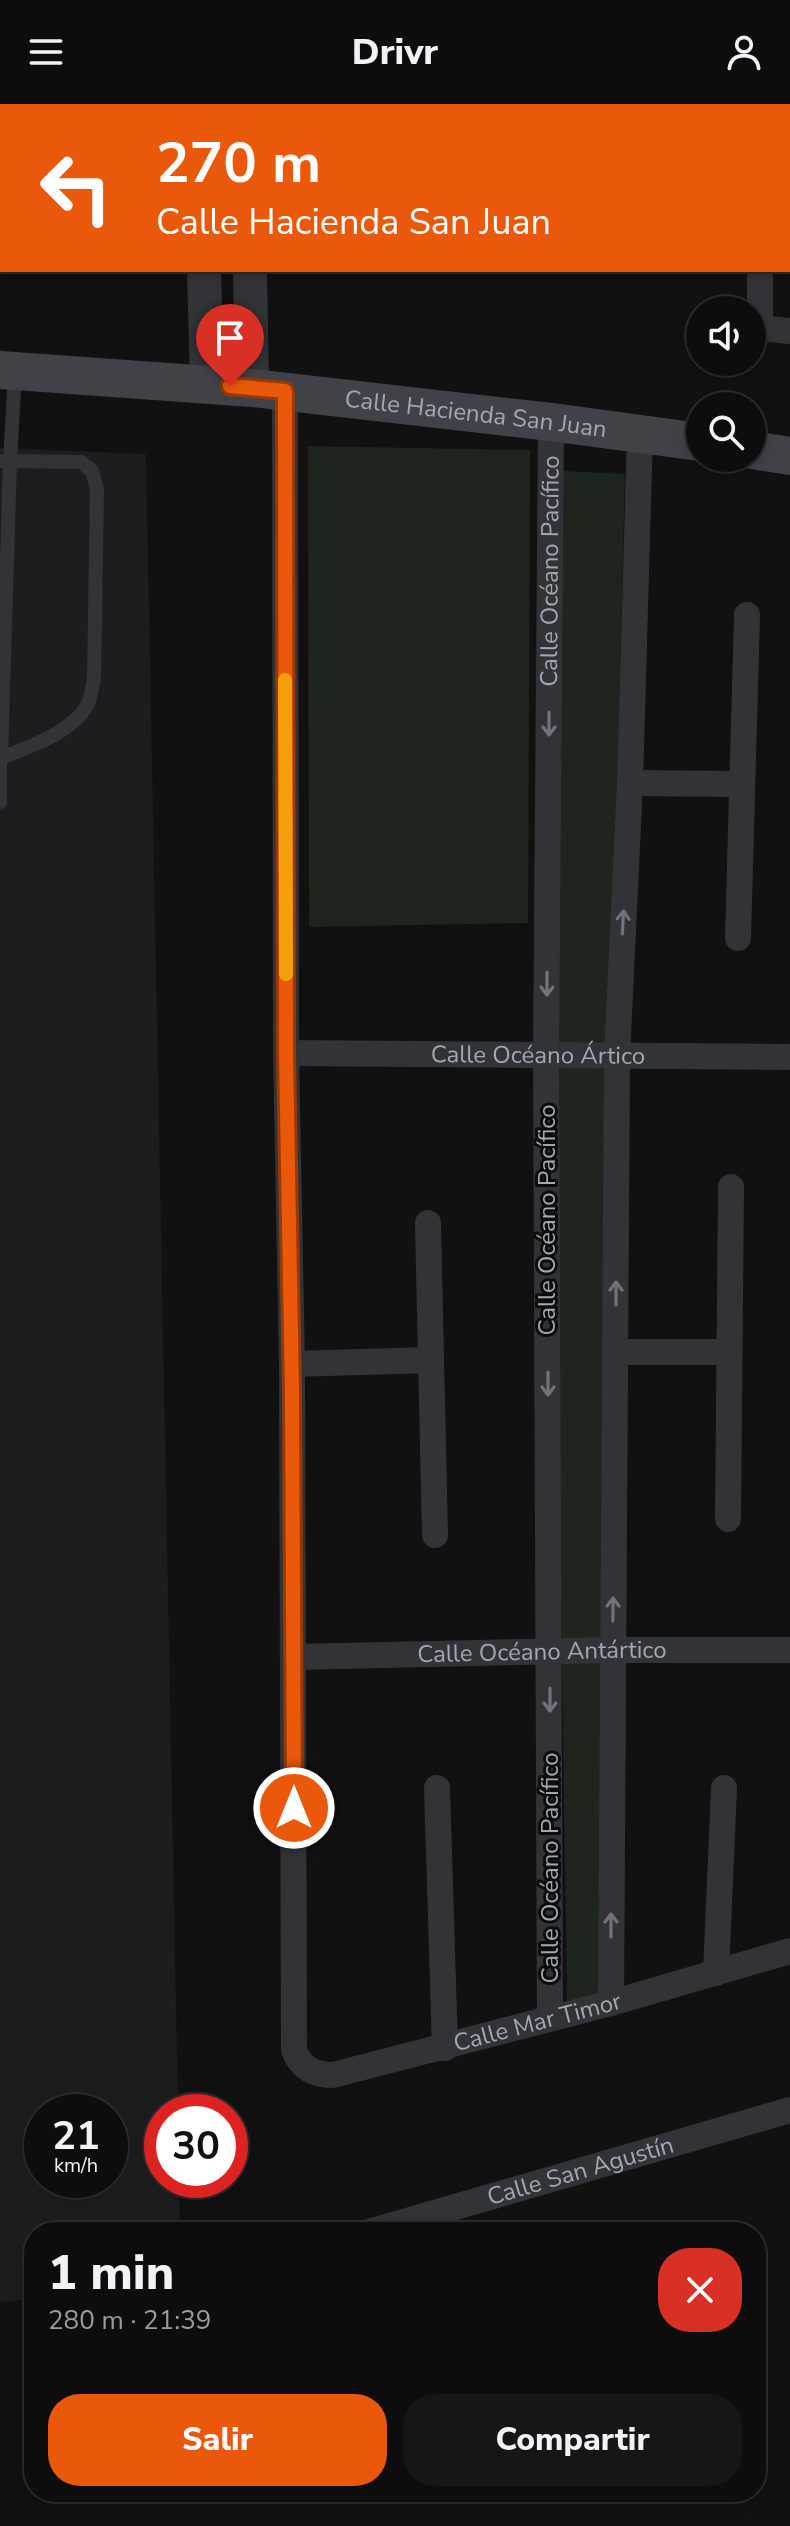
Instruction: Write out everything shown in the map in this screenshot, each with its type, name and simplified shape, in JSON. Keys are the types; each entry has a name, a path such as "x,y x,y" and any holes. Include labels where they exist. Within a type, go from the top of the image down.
{"main road":[{"name":"Calle Hacienda San Juan","path":"8,371 207,383 686,440"},
{"path":"766,452 790,456"}],"street":[{"path":"204,272 207,383"},
{"path":"250,272 268,390 286,1053 294,1657"},
{"path":"760,272 760,328 790,331"},
{"name":"Calle Océano Pacífico","path":"550,2017 546,1056 551,422"},
{"path":"611,2003 617,1056 630,783 640,433"},
{"path":"738,938 747,615"},
{"path":"630,783 741,784"},
{"name":"Calle Océano Ártico","path":"286,1053 790,1057"},
{"path":"728,1519 731,1187"},
{"path":"428,1223 435,1535"},
{"path":"615,1352 729,1352"},
{"path":"292,1364 431,1360"},
{"name":"Calle Océano Antártico","path":"294,1657 612,1650 790,1650"},
{"name":"Calle Mar Timor","path":"294,1657 294,2050 298,2061 307,2068 319,2075 333,2075 445,2048 790,1951"},
{"path":"437,1788 445,2048"},
{"path":"716,1973 724,1788"},
{"name":"Calle San Agustín","path":"404,2222 790,2110"}],"lane":[{"path":"0,802 8,371"},
{"path":"0,758 41,743 66,726 88,704 94,679 97,489 92,471 81,462 5,461"}],"shaded area":[{"path":"308,446 530,450 528,923 309,927"},
{"path":"0,448 146,454 178,2094 144,2094 144,2198 179,2198 180,2222 24,2222 24,2300 0,2302"},
{"path":"563,471 625,474 611,1049 598,1996 567,2002 553,1050"}],"slow traffic":[{"path":"285,680 286,974"}],"route":[{"path":"230,386 285,391 286,1053 294,1808"}]}
